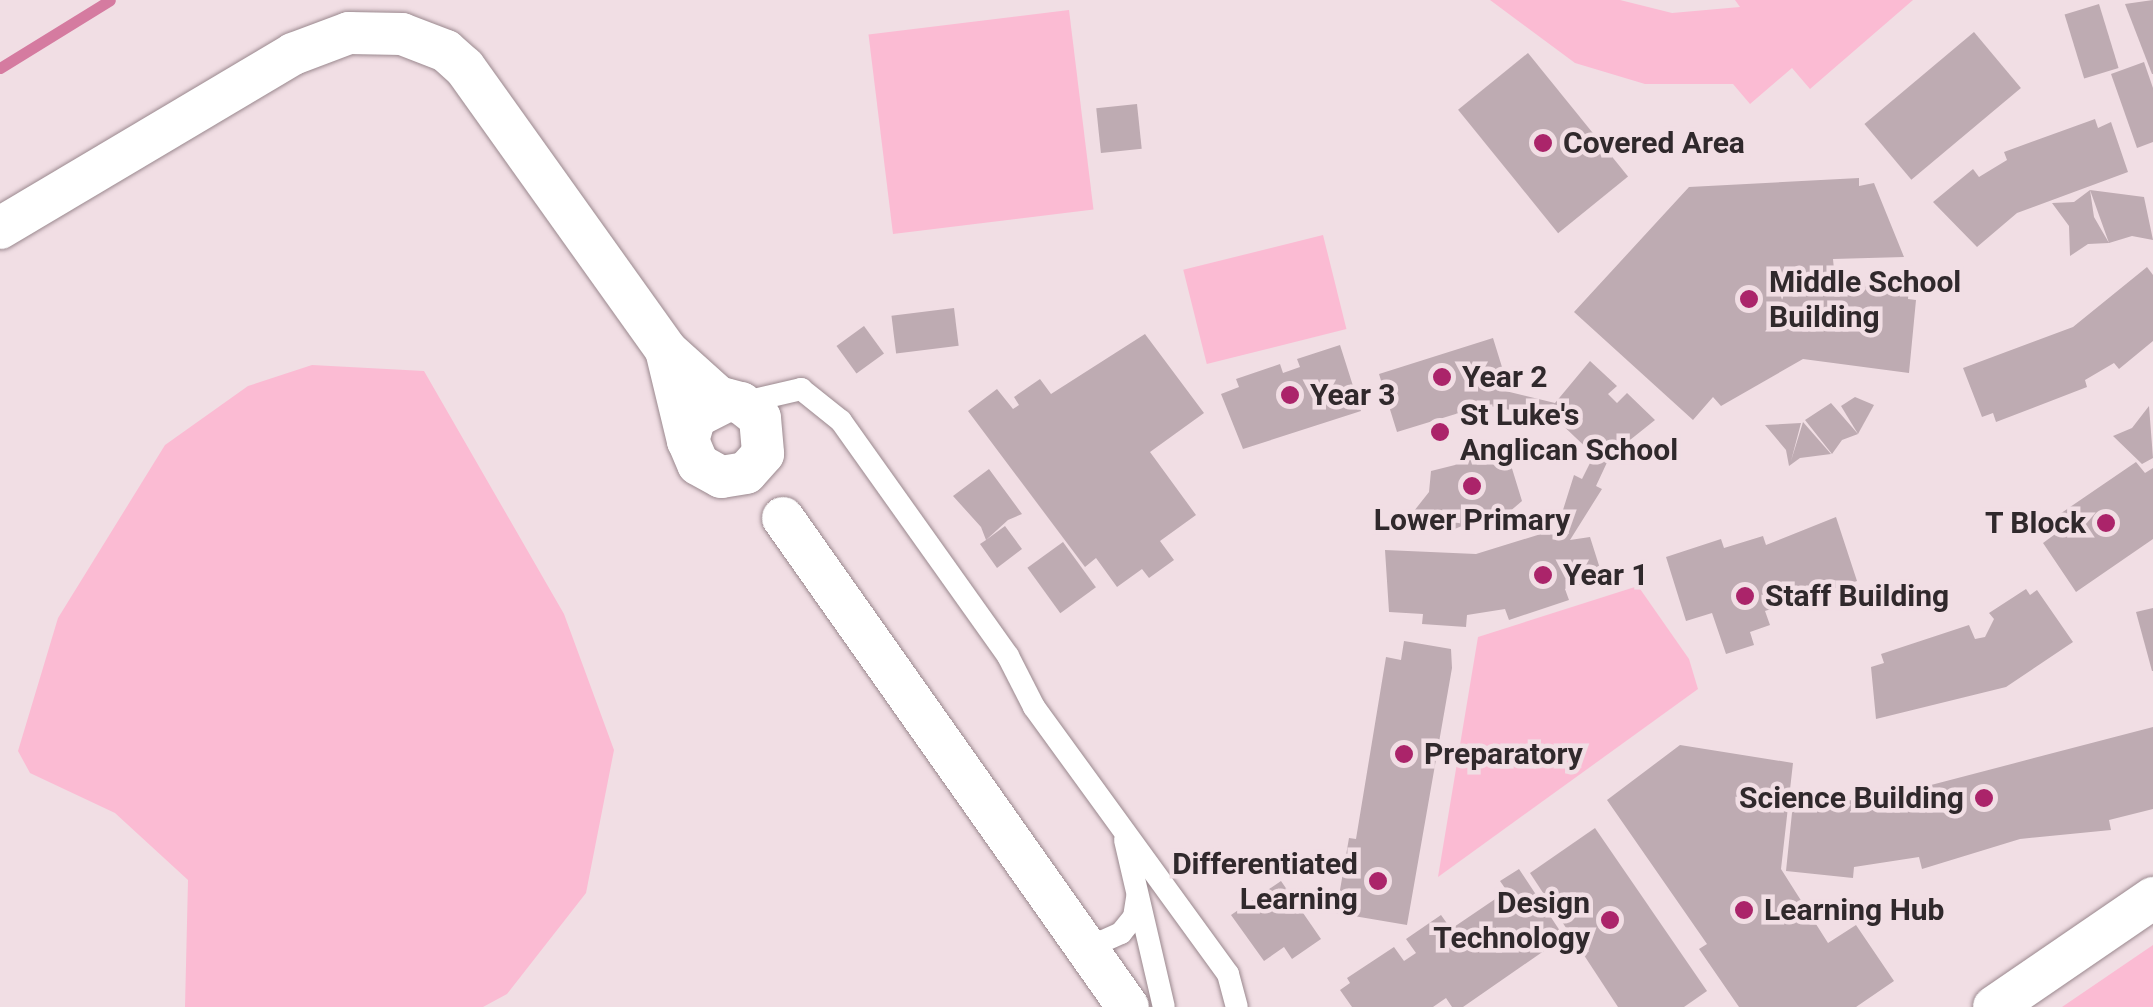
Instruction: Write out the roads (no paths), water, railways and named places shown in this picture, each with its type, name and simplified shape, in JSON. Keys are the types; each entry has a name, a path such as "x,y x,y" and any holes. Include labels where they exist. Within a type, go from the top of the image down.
{"street":[{"path":"0,228 294,54 349,33 402,34 446,51 465,68 666,350 760,418 783,518"},
{"path":"666,350 688,441 698,464 783,518 1128,1007"},
{"path":"688,441 695,417 734,402"},
{"path":"718,476 746,473 766,442"},
{"path":"1994,1007 2153,898"}],"lane":[{"path":"734,402 801,389 834,413 1008,656 1034,707 1124,837 1228,974 1238,1007"},
{"path":"1124,837 1164,1007"},
{"path":"1077,934 1092,943 1121,933 1134,917 1137,888"}],"waterway":[{"path":"0,68 110,0"}],"place":[{"name":"Covered Area","path":"1543,143"},
{"name":"Middle School Building","path":"1749,299"},
{"name":"Year 2","path":"1442,377"},
{"name":"Year 3","path":"1290,395"},
{"name":"St Luke's Anglican School","path":"1440,432"},
{"name":"Lower Primary","path":"1472,486"},
{"name":"T Block","path":"2106,523"},
{"name":"Year 1","path":"1543,575"},
{"name":"Staff Building","path":"1745,596"},
{"name":"Preparatory","path":"1404,754"},
{"name":"Science Building","path":"1984,798"},
{"name":"Differentiated Learning","path":"1378,881"},
{"name":"Learning Hub","path":"1744,910"},
{"name":"Design Technology","path":"1610,920"}]}
